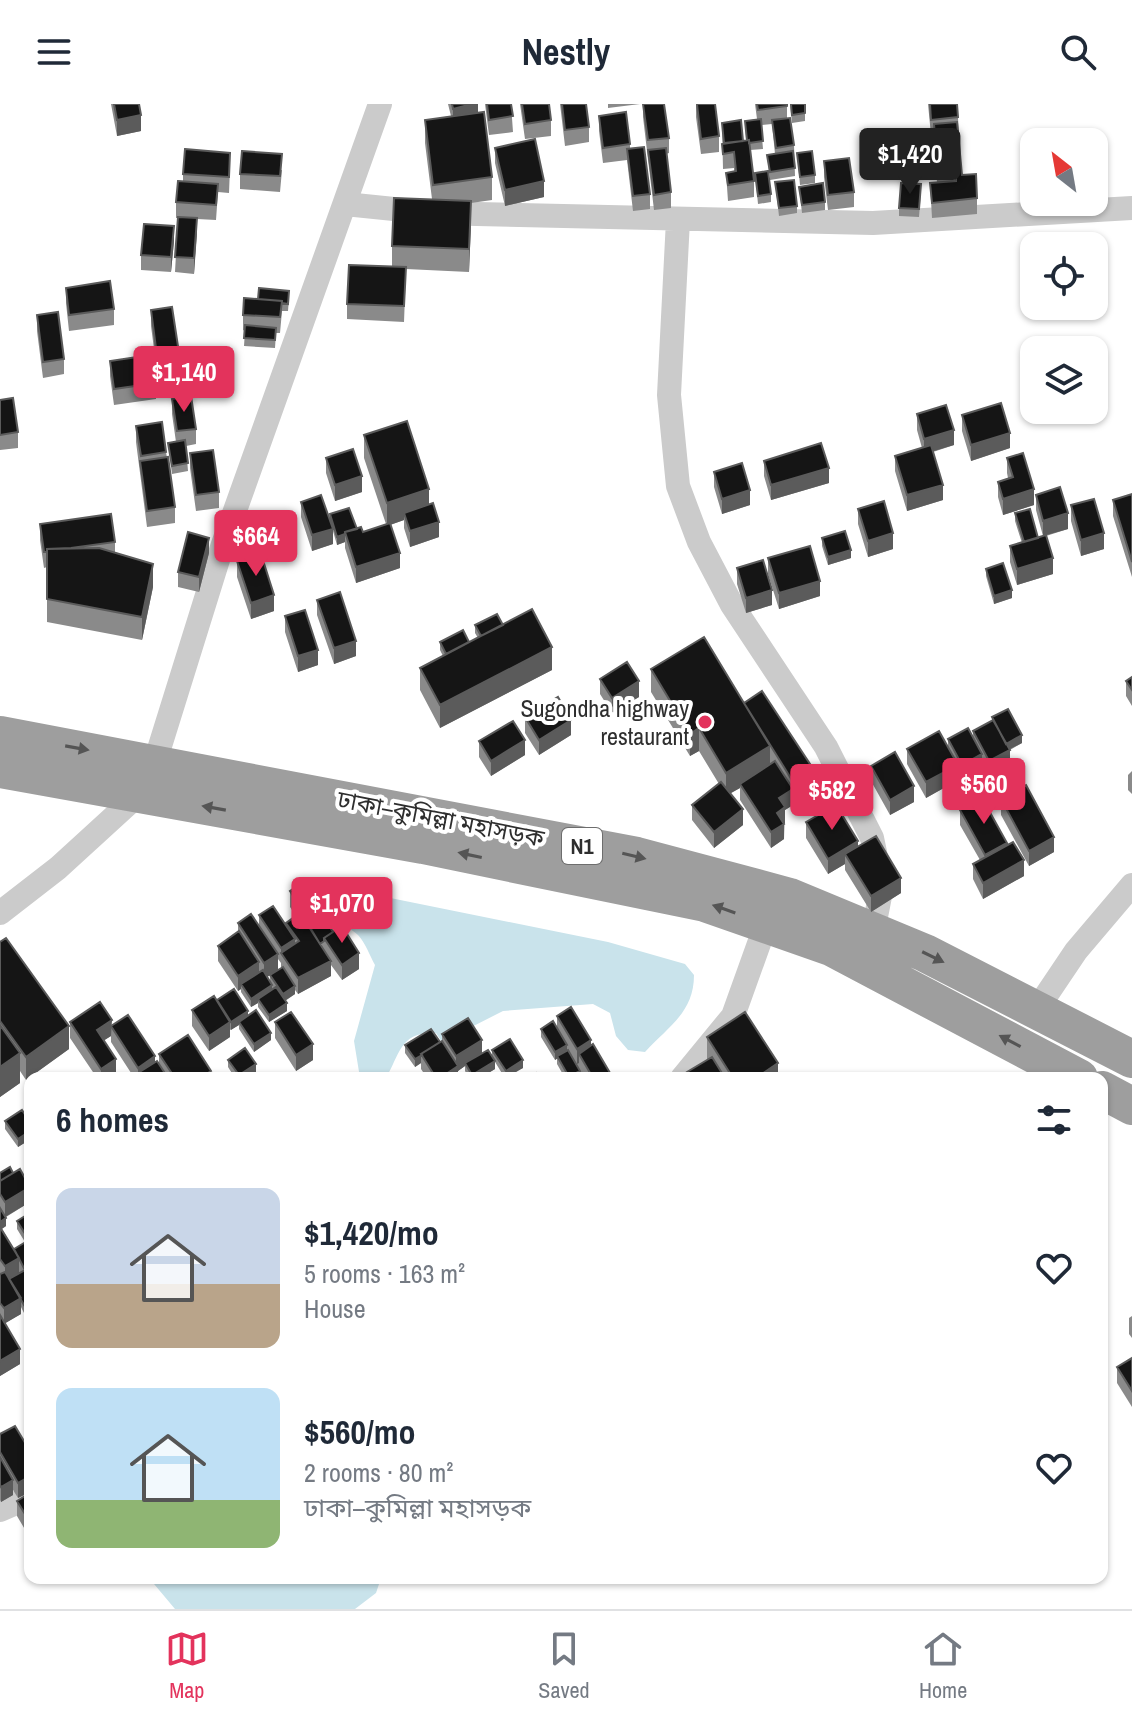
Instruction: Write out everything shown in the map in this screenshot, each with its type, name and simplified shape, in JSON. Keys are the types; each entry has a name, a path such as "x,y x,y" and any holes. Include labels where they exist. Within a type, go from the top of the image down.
{"highway":[{"name":"ঢাকা–কুমিল্লা মহাসড়ক","path":"0,735 147,778 423,845 676,897 766,924 831,947 1068,1072"},
{"name":"ঢাকা–কুমিল্লা মহাসড়ক","path":"0,769 147,778 637,856 790,897 925,953 1132,1059"},
{"path":"1108,1093 1132,1106"}],"street":[{"path":"0,913 58,868 147,778 222,547 380,104"},
{"path":"345,204 433,213 873,223 1132,208"},
{"path":"678,220 669,395 678,486 699,542 732,605 826,747 872,838 882,886 873,932"},
{"path":"1037,1009 1076,951 1132,885"},
{"path":"687,1072 733,1016 766,924"},
{"path":"0,1510 24,1500"}],"water":[{"path":"336,887 608,942 685,964 694,975 693,988 685,1009 645,1052 628,1050 616,1036 610,1013 593,1004 503,1011 442,1042 436,1033 424,1033 408,1040 389,1072 359,1072 354,1041 375,965 361,938 340,920 329,899"},
{"path":"154,1584 379,1584 376,1593 355,1609 175,1609"}],"building":[{"path":"114,104 139,104 141,115 117,120"},
{"path":"452,104 472,104 453,109"},
{"path":"487,104 511,104 513,116 489,120"},
{"path":"522,104 549,104 551,120 525,124"},
{"path":"562,104 586,104 589,127 565,130"},
{"path":"643,104 664,104 669,138 648,140"},
{"path":"697,104 715,104 719,136 701,139"},
{"path":"757,104 787,104 787,106 758,110"},
{"path":"791,104 805,104 805,113 792,115"},
{"path":"930,104 957,104 958,117 931,120"},
{"path":"484,112 492,177 433,185 425,120"},
{"path":"626,112 630,144 603,148 599,116"},
{"path":"790,118 794,145 776,148 772,120"},
{"path":"761,119 763,141 749,143 745,121"},
{"path":"741,120 743,141 724,143 722,123"},
{"path":"957,122 962,175 976,174 977,198 932,203 930,183 956,181 956,175 938,176 934,124"},
{"path":"535,139 544,181 505,190 495,148"},
{"path":"749,140 754,181 728,185 726,173 736,171 734,152 723,154 722,144"},
{"path":"644,147 650,194 633,196 627,149"},
{"path":"666,148 671,192 654,195 648,150"},
{"path":"185,149 230,153 229,177 183,174"},
{"path":"242,151 282,154 280,176 240,174"},
{"path":"793,151 795,168 770,172 767,155"},
{"path":"812,151 815,175 800,177 797,153"},
{"path":"849,158 854,192 828,195 824,161"},
{"path":"768,171 771,194 758,196 755,173"},
{"path":"794,180 797,206 779,208 775,182"},
{"path":"178,181 218,184 216,205 176,202"},
{"path":"823,183 825,202 802,205 799,187"},
{"path":"901,183 921,184 919,209 899,208"},
{"path":"394,198 471,201 469,249 392,246"},
{"path":"178,217 197,218 194,258 175,257"},
{"path":"144,224 174,226 171,257 141,255"},
{"path":"349,265 406,267 404,306 347,304"},
{"path":"110,281 114,309 69,315 66,288"},
{"path":"259,288 289,291 288,304 258,299"},
{"path":"244,298 282,301 280,317 243,315"},
{"path":"172,307 179,353 157,356 151,310"},
{"path":"58,312 64,359 43,362 37,315"},
{"path":"245,325 276,328 275,340 244,338"},
{"path":"151,355 156,383 114,389 110,361"},
{"path":"191,396 196,429 177,431 172,399"},
{"path":"13,398 18,432 0,435 0,400"},
{"path":"1001,403 1010,433 971,445 962,415"},
{"path":"946,405 954,430 924,439 917,414"},
{"path":"407,421 429,489 387,503 364,435"},
{"path":"162,422 166,452 141,456 136,426"},
{"path":"185,440 188,463 172,466 168,443"},
{"path":"821,443 829,468 771,485 764,461"},
{"path":"931,445 943,485 907,495 895,456"},
{"path":"353,449 362,476 335,485 326,458"},
{"path":"213,450 219,492 196,495 190,453"},
{"path":"1023,453 1034,489 1003,499 998,482 1013,477 1007,458"},
{"path":"168,457 175,507 147,511 140,461"},
{"path":"742,463 750,490 722,499 714,472"},
{"path":"1060,487 1068,513 1043,521 1036,495"},
{"path":"1132,494 1132,562 1113,500"},
{"path":"321,495 333,529 312,535 301,502"},
{"path":"1094,499 1104,533 1081,540 1071,505"},
{"path":"884,501 893,533 868,541 858,509"},
{"path":"433,503 439,522 410,531 404,513"},
{"path":"349,508 357,529 337,537 330,514"},
{"path":"1030,509 1038,538 1024,542 1015,513"},
{"path":"111,514 115,542 47,549 44,552 40,524"},
{"path":"390,523 400,553 356,567 345,532 361,527 363,532"},
{"path":"845,531 851,550 828,557 822,538"},
{"path":"188,532 209,538 199,577 178,572"},
{"path":"1046,535 1053,558 1017,569 1010,546"},
{"path":"810,546 820,581 779,593 768,558"},
{"path":"99,548 153,564 142,617 47,599 47,549"},
{"path":"261,554 274,595 251,603 237,561"},
{"path":"763,560 772,590 746,598 737,568"},
{"path":"1003,563 1012,590 994,596 986,569"},
{"path":"340,592 356,641 334,648 317,600"},
{"path":"532,609 552,647 440,705 420,668"},
{"path":"305,610 318,650 298,656 285,616"},
{"path":"497,614 503,625 481,636 475,625"},
{"path":"463,630 469,642 446,654 440,642"},
{"name":"Sugondha highway restaurant","path":"704,637 770,746 726,773 699,728 690,734 651,669"},
{"path":"627,662 639,681 612,698 600,679"},
{"path":"762,691 812,767 792,780 744,703"},
{"path":"558,697 571,720 539,740 525,717"},
{"path":"1008,709 1022,735 1006,744 992,717"},
{"path":"993,720 1010,750 989,761 973,731"},
{"path":"513,721 525,740 491,761 479,741"},
{"path":"968,728 982,754 962,765 948,739"},
{"path":"939,731 958,765 926,782 907,749"},
{"path":"895,752 914,786 890,800 871,766"},
{"path":"775,761 793,789 779,798 785,807 777,813 784,824 771,832 740,784"},
{"path":"721,782 743,809 714,832 692,805"},
{"path":"1026,785 1054,837 1029,851 1001,799"},
{"path":"982,798 1007,843 985,855 960,810"},
{"path":"836,805 858,841 828,859 806,822"},
{"path":"876,836 901,878 871,896 845,854"},
{"path":"1013,842 1024,860 983,883 973,864"},
{"path":"308,879 323,902 305,914 290,891"},
{"path":"273,906 295,939 281,948 259,915"},
{"path":"300,913 331,961 298,978 281,953 299,941 286,923"},
{"path":"251,914 278,954 264,963 238,923"},
{"path":"322,915 333,932 320,944 308,924"},
{"path":"342,926 359,953 342,965 324,938"},
{"path":"239,931 259,962 238,976 218,946"},
{"path":"6,938 69,1026 26,1057 0,1021 0,942"},
{"path":"283,967 295,986 283,994 270,975"},
{"path":"263,970 272,985 251,999 241,984"},
{"path":"276,987 287,1003 269,1015 258,999"},
{"path":"234,989 248,1011 231,1022 217,1000"},
{"path":"214,996 230,1022 209,1036 192,1010"},
{"path":"100,1002 112,1020 97,1030 116,1059 101,1069 70,1022"},
{"path":"571,1007 591,1040 577,1049 557,1016"},
{"path":"256,1010 271,1033 254,1044 239,1022"},
{"path":"291,1012 313,1044 296,1055 275,1022"},
{"path":"745,1012 778,1063 765,1072 729,1072 707,1037"},
{"path":"128,1015 155,1056 138,1068 111,1026"},
{"path":"468,1018 482,1040 456,1056 442,1034"},
{"path":"553,1021 567,1045 555,1052 541,1029"},
{"path":"0,1025 20,1053 0,1067"},
{"path":"431,1029 440,1042 415,1059 405,1045"},
{"path":"188,1035 211,1071 171,1072 159,1054"},
{"path":"510,1039 523,1060 506,1071 492,1050"},
{"path":"442,1041 458,1066 449,1072 432,1072 421,1054"},
{"path":"593,1044 609,1072 590,1072 579,1054"},
{"path":"245,1048 256,1064 244,1072 237,1072 228,1060"},
{"path":"488,1050 495,1061 477,1072 470,1072 465,1063"},
{"path":"568,1050 580,1071 566,1072 557,1056"},
{"path":"712,1057 721,1072 687,1072"},
{"path":"157,1061 164,1072 140,1072"},
{"path":"22,1110 24,1135 18,1139 5,1121"},
{"path":"10,1167 13,1173 0,1181 0,1173"},
{"path":"20,1169 24,1176 24,1191 5,1202 0,1194 0,1181"},
{"path":"0,1208 6,1218 0,1222"},
{"path":"24,1217 24,1232 17,1221"},
{"path":"0,1227 19,1258 5,1266 0,1259"},
{"path":"24,1243 24,1268 14,1249"},
{"path":"24,1271 24,1305 9,1279"},
{"path":"5,1272 21,1298 4,1308 0,1303 0,1274"},
{"path":"0,1315 20,1349 0,1361"},
{"path":"1132,1358 1132,1391 1117,1367"},
{"path":"15,1426 24,1441 24,1480 18,1483 0,1452 0,1434"},
{"path":"0,1457 13,1480 1,1487 0,1485"},
{"path":"24,1497 24,1512 17,1501"}],"place":[{"name":"Sugondha highway restaurant","path":"705,722"}]}
